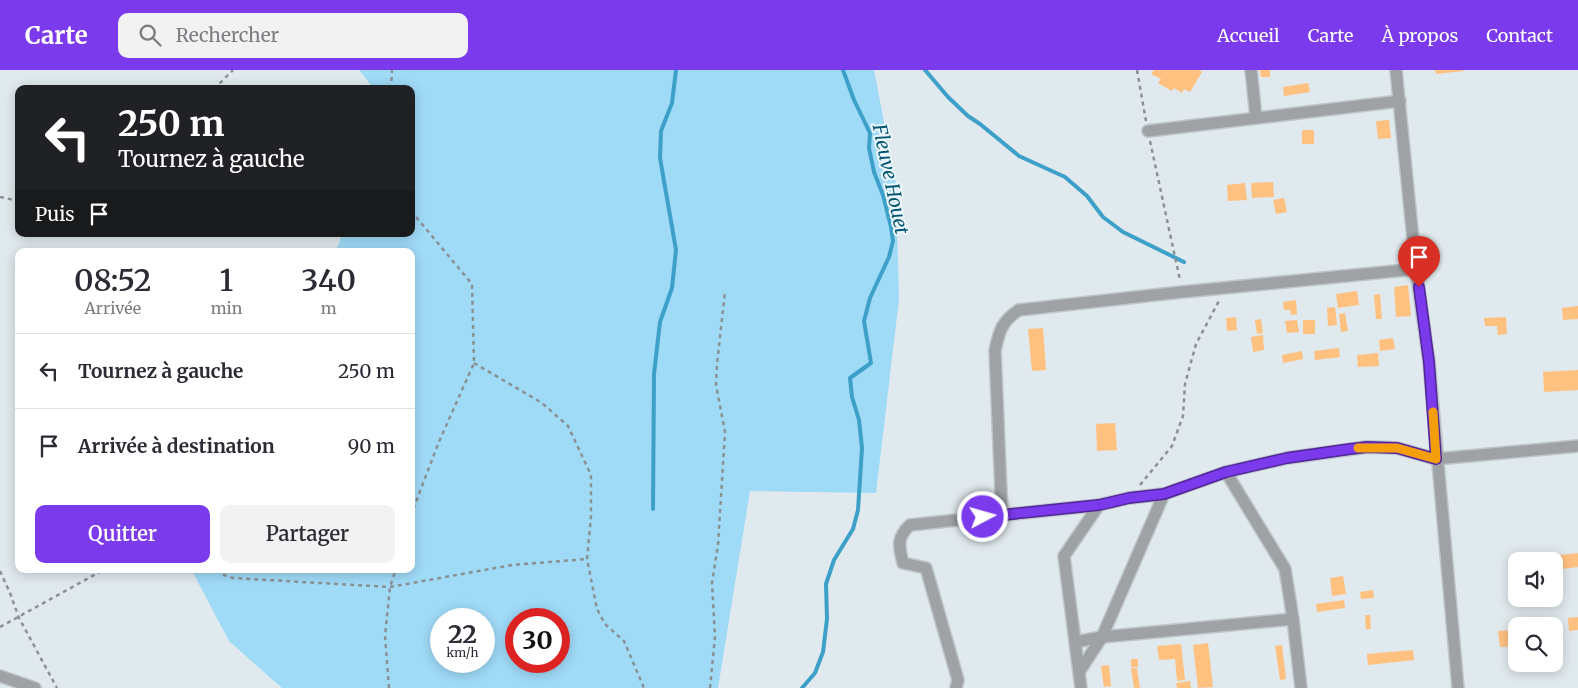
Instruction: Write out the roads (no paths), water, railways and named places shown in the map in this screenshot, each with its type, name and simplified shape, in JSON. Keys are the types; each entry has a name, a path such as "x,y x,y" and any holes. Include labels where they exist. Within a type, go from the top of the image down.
{"street":[{"path":"1251,70 1256,117"},
{"path":"1396,70 1416,268 1429,362 1436,459 1458,688"},
{"path":"1148,131 1400,101"},
{"path":"1002,515 995,351 998,332 1008,317 1019,310 1416,268"},
{"path":"956,688 958,680 926,568 903,563 898,545 910,525 1099,505 1129,498 1164,494 1226,472 1287,458 1367,447 1397,448 1436,459 1578,446"},
{"path":"1226,472 1285,569 1301,688"},
{"path":"1079,672 1102,637 1164,494"},
{"path":"1081,688 1064,556 1099,505"},
{"path":"1075,642 1102,637 1293,619"},
{"path":"0,676 35,688"}],"waterway":[{"path":"653,509 654,374 660,322 672,288 676,250 660,158 661,131 672,103 676,70"},
{"name":"Fleuve Houet","path":"802,688 815,673 823,652 827,619 826,584 834,560 853,529 858,510 862,448 859,420 852,397 850,378 871,363 864,321 870,298 889,257 893,241 883,195 874,172 869,148 870,133 854,100 843,70"},
{"path":"925,70 948,97 968,116 1019,156 1065,177 1087,196 1103,217 1123,232 1184,262"}]}
